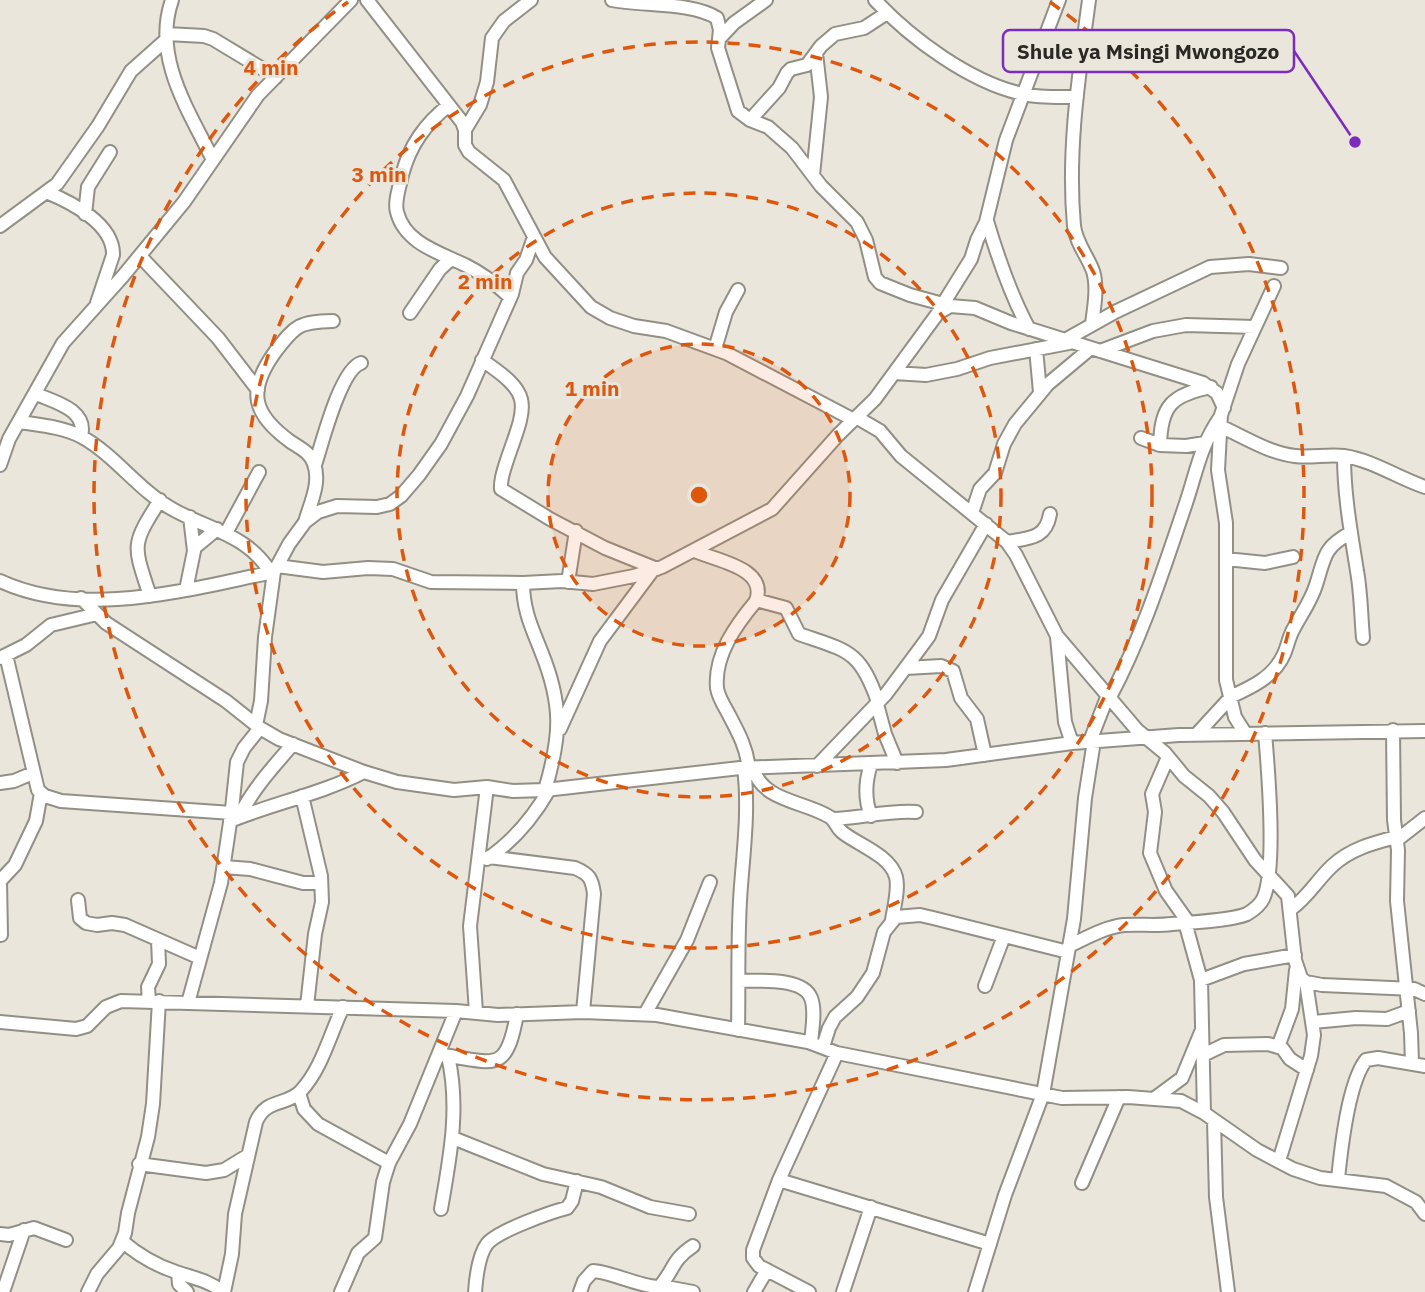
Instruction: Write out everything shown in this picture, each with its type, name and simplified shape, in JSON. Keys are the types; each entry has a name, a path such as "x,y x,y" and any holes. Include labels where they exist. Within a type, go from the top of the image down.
{"street":[{"path":"172,0 167,55 182,100 213,160"},
{"path":"0,465 16,428 63,343 140,256 200,182 258,95 351,0"},
{"path":"367,0 449,105 465,130"},
{"path":"531,0 504,21 492,38 487,82 480,105 465,130 465,145 469,152 504,180 545,257 591,307 634,327 666,331 715,349 880,431 901,456 1007,542 1057,636 1129,722 1168,757 1184,776 1209,796 1247,849 1288,897 1296,961 1292,1009 1278,1046"},
{"path":"719,39 734,23 766,0"},
{"path":"875,0 896,23 959,66 996,86 1025,95 1077,97"},
{"path":"0,581 20,590 54,598 150,596 274,570 323,572 393,569 431,582 609,583 655,569 695,551 772,509 875,399 930,322 946,305 971,259 987,221 1006,140 1059,0"},
{"path":"1088,0 1072,149 1072,200 1074,230 1093,272 1095,294 1092,324"},
{"path":"617,1 663,5 712,15 719,22 718,48 738,111 750,120 768,127 792,148 821,186 856,222 866,240 874,277 880,283 946,305 975,308 1030,329 1211,387 1217,393 1222,416 1205,443 1194,469 1186,502 1152,602 1127,666 1109,696 1092,741 1068,949 1043,1094 1009,1184 975,1292"},
{"path":"750,120 779,89 787,72 807,65 835,34 864,28 887,13"},
{"path":"0,226 57,184 98,126 131,71 167,36 204,36 213,39 276,77"},
{"path":"813,174 821,97 816,53"},
{"path":"449,105 420,133 409,154 396,205 397,215 422,245 467,266 495,283 510,297"},
{"path":"85,214 88,187 110,152"},
{"path":"46,192 63,199 100,226 113,247 113,255 96,307"},
{"path":"987,221 998,261 1018,309 1030,329 1036,349 1040,392"},
{"path":"305,522 318,512 337,506 377,507 390,504 401,496 441,444 467,396 534,237"},
{"path":"140,256 218,338 258,390"},
{"path":"410,313 440,269 451,259"},
{"path":"894,373 926,375 1069,341 1092,324 1210,267 1249,264 1281,268"},
{"path":"1245,733 1237,723 1226,680 1226,523 1218,470 1222,416 1238,363 1274,286"},
{"path":"715,349 726,312 738,290"},
{"path":"315,465 306,452 271,426 258,407 258,390 263,369 294,329 305,322 333,321"},
{"path":"972,513 980,489 995,473 1004,444 1015,424 1040,392 1095,350 1153,331 1186,325 1255,327"},
{"path":"482,360 509,379 520,391 522,400 522,412 501,489 605,548 655,569"},
{"path":"188,1003 224,867 233,817 239,756 258,726 265,637 274,570 305,522 317,484 315,465 323,435 350,371 361,363"},
{"path":"1160,445 1161,419 1166,407 1185,394 1211,387"},
{"path":"36,394 70,408 79,416 83,429 81,436"},
{"path":"1222,416 1278,452 1296,456 1344,456 1374,465 1401,479 1425,487"},
{"path":"0,427 81,436 174,510 221,531 252,550 274,570"},
{"path":"1141,438 1160,445 1186,446 1205,443"},
{"path":"1344,456 1344,477 1350,533 1358,573 1363,638"},
{"path":"194,548 221,531 259,472"},
{"path":"150,596 136,552 137,540 142,526 160,500"},
{"path":"1007,542 1041,534 1047,527 1050,514"},
{"path":"186,590 194,548 190,517"},
{"path":"817,766 878,703 929,636 942,600 986,524"},
{"path":"568,582 576,531"},
{"path":"1197,734 1230,697 1257,684 1278,665 1285,653 1290,634 1309,603 1323,558 1335,541 1350,533"},
{"path":"695,551 729,563 753,578 759,593 722,652 718,680 722,701 745,746 748,768 740,906 738,1030"},
{"path":"1226,559 1265,563 1293,557"},
{"path":"558,732 600,641 655,569"},
{"path":"478,865 514,838 541,805 556,752 558,707 542,654 527,620 523,583"},
{"path":"81,598 106,623 226,701 258,726 293,744 364,772 397,782 454,790 487,787 513,791 547,790 748,768 946,760 1072,743 1197,734 1425,731"},
{"path":"757,600 786,608 799,634 842,648 855,657 866,672 897,763"},
{"path":"97,614 51,625 26,645 3,657 37,790 41,793 61,801 233,817 336,786 364,772"},
{"path":"1057,636 1065,722 1072,743"},
{"path":"906,668 941,666 953,671 961,698 977,719 985,755"},
{"path":"1393,730 1396,901 1409,1011 1412,1063"},
{"path":"817,1045 835,1017 856,997 873,973 884,932 896,917 920,915 1068,949 1094,934 1121,925 1186,922 1247,914 1262,899 1268,873 1269,786 1265,733"},
{"path":"233,817 293,744"},
{"path":"1168,757 1152,794 1155,812 1150,853 1166,891 1186,922 1201,980 1203,1055 1228,1292"},
{"path":"870,816 866,798 867,776 871,764"},
{"path":"748,768 770,791 833,819 899,811 916,812"},
{"path":"0,783 14,781 33,773"},
{"path":"475,1012 470,935 487,787"},
{"path":"1,934 0,881 15,865 36,821 41,793"},
{"path":"302,796 321,883 322,902 315,934 307,1006"},
{"path":"1291,909 1302,902 1332,865 1360,847 1396,838 1425,818"},
{"path":"833,819 838,829 884,860 892,869 896,877 892,920"},
{"path":"489,857 575,868 592,879 594,894 583,1012"},
{"path":"224,867 250,869 303,883 321,883"},
{"path":"645,1014 687,940 710,882"},
{"path":"78,900 80,918 86,923 125,925 200,958"},
{"path":"985,986 1004,936"},
{"path":"88,1292 97,1274 122,1241 139,1164 148,1137 153,1104 154,1001 148,987 159,964 158,940"},
{"path":"1201,980 1244,964 1296,961"},
{"path":"1296,961 1301,978 1306,982 1405,988 1425,994"},
{"path":"738,981 793,984 806,989 811,997 817,1045"},
{"path":"1279,1161 1307,1070 1314,1035 1306,982"},
{"path":"0,1023 76,1029 87,1026 106,1007 121,1001 517,1014 645,1014 817,1045 837,1053 1062,1098 1119,1097 1181,1101 1257,1150 1279,1161 1321,1178 1386,1186 1416,1202 1424,1211"},
{"path":"122,1241 148,1261 209,1282 223,1292 247,1156 260,1112 299,1093 320,1062 343,1007"},
{"path":"341,1292 358,1253 375,1238 383,1182 389,1163 443,1055 456,1011"},
{"path":"1313,1023 1387,1018 1409,1011"},
{"path":"443,1055 497,1061 505,1056 511,1044 517,1014"},
{"path":"1155,1098 1182,1078 1202,1029"},
{"path":"1203,1055 1223,1045 1268,1044 1278,1046 1290,1059 1307,1070"},
{"path":"809,1292 759,1266 753,1258 754,1243 779,1180 837,1053"},
{"path":"441,1209 453,1138 454,1080 443,1055"},
{"path":"1338,1179 1347,1117 1359,1068 1366,1060 1378,1058 1425,1066"},
{"path":"299,1093 304,1108 318,1124 389,1163"},
{"path":"1082,1183 1119,1097"},
{"path":"453,1138 543,1174 601,1187 650,1207 688,1214"},
{"path":"139,1164 154,1164 185,1172 214,1171 224,1170 247,1156"},
{"path":"214,1171 243,1176"},
{"path":"779,1180 990,1244"},
{"path":"475,1292 479,1263 487,1244 499,1235 552,1212 568,1208 577,1181"},
{"path":"843,1292 871,1207"},
{"path":"0,1234 9,1235 34,1228 66,1240"},
{"path":"3,1292 24,1230"},
{"path":"658,1289 675,1261 692,1246"},
{"path":"754,1292 767,1270"},
{"path":"580,1292 584,1281 593,1271 611,1273 649,1290 693,1292"},
{"path":"178,1273 179,1284 187,1292"}],"place":[{"name":"Shule ya Msingi Mwongozo","path":"1355,142"}]}
